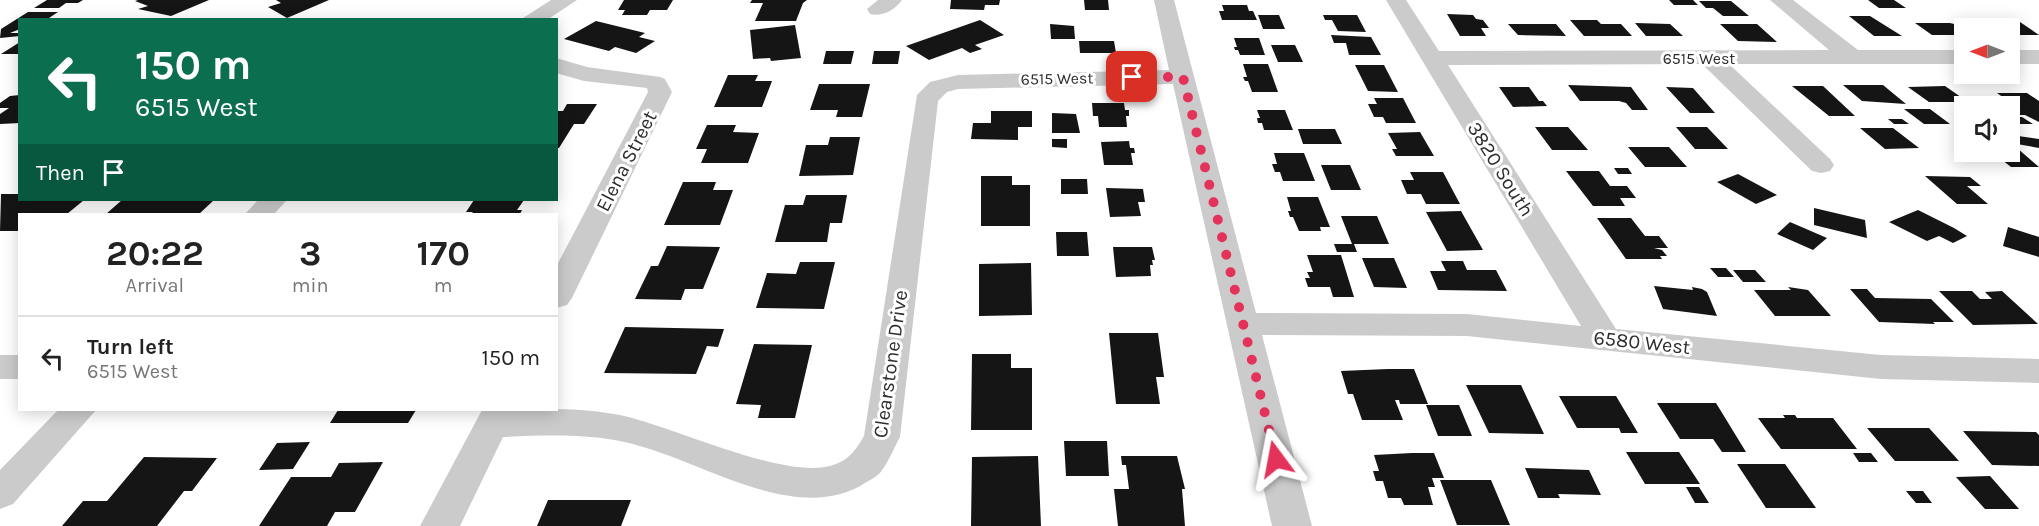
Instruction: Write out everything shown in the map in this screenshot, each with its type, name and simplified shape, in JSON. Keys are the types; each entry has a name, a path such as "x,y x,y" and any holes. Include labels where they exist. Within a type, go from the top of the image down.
{"street":[{"path":"534,18 567,0"},
{"path":"1164,0 1245,324 1292,526"},
{"name":"3820 South","path":"1396,0 1605,338"},
{"path":"1780,0 1853,58"},
{"name":"6515 West","path":"1432,58 1954,57"},
{"path":"2023,57 2039,71"},
{"path":"1709,58 1821,165"},
{"name":"Elena Street","path":"558,66 584,74 652,82 657,84 660,92 558,294"},
{"name":"6515 West","path":"933,89 952,82 996,79 1183,77"},
{"name":"Clearstone Drive","path":"496,417 614,427 661,439 745,472 796,484 830,483 848,479 860,471 871,461 882,437 926,101 933,89"},
{"path":"260,213 272,201"},
{"name":"6580 West","path":"1245,324 1467,325 1881,367 2039,371"},
{"path":"0,367 18,367"},
{"path":"0,494 77,411"},
{"path":"440,526 496,417"}],"building":[{"path":"47,0 83,0 78,3 66,3 59,8 34,8"},
{"path":"209,0 171,16 138,9 148,6 135,1"},
{"path":"276,0 329,0 287,18 268,7 281,3"},
{"path":"624,0 673,0 667,10 650,10 647,15 622,15 625,10 618,10"},
{"path":"752,0 807,0 803,3 796,21 755,21 763,3 750,3"},
{"path":"951,0 1000,0 999,5 985,5 984,10 950,9"},
{"path":"1084,0 1108,0 1109,10 1085,10"},
{"path":"1669,0 1693,0 1698,5 1674,5"},
{"path":"1868,0 1894,0 1906,8 1879,8"},
{"path":"1699,1 1731,1 1749,16 1723,16 1713,8 1706,8"},
{"path":"1222,5 1247,5 1257,20 1222,20 1219,11 1224,11"},
{"path":"28,12 58,12 49,18 18,18"},
{"path":"1447,14 1473,15 1476,19 1483,20 1489,28 1481,28 1486,36 1460,36"},
{"path":"1258,15 1279,15 1285,29 1263,29"},
{"path":"1323,15 1357,15 1366,32 1338,31 1332,20 1325,20"},
{"path":"1849,16 1870,16 1902,36 1874,36"},
{"path":"18,18 18,30 10,33 18,33 18,36 0,38 1,29"},
{"path":"980,20 1004,35 975,45 982,49 970,53 962,48 929,60 906,46"},
{"path":"1570,20 1597,20 1601,24 1621,24 1632,36 1584,36"},
{"path":"596,21 645,33 639,37 655,41 636,53 615,47 609,51 564,39"},
{"path":"2020,22 2039,35 2020,35"},
{"path":"1635,23 1670,24 1683,36 1646,36"},
{"path":"1915,23 1954,24 1954,35 1932,35"},
{"path":"1050,24 1074,26 1075,39 1051,39"},
{"path":"1508,24 1556,24 1566,36 1518,35"},
{"path":"1720,24 1757,24 1777,42 1738,41"},
{"path":"795,25 801,58 771,61 770,58 753,59 750,30"},
{"path":"1331,35 1371,37 1381,55 1349,55 1346,43 1334,43"},
{"path":"1234,38 1259,38 1265,55 1240,55 1238,50 1235,50 1234,47 1237,47"},
{"path":"1079,41 1114,41 1116,53 1080,53"},
{"path":"18,43 18,54 1,54"},
{"path":"1271,45 1295,45 1303,62 1278,62"},
{"path":"826,51 854,51 851,64 823,64"},
{"path":"874,51 900,51 898,64 872,64"},
{"path":"1243,64 1268,64 1278,92 1252,92 1248,81 1245,81 1243,77 1247,77"},
{"path":"1355,65 1384,65 1398,92 1368,91"},
{"path":"728,75 758,75 755,81 772,81 762,107 714,107"},
{"path":"819,84 870,84 862,117 836,117 838,110 810,110"},
{"path":"1568,85 1631,87 1648,110 1632,110 1626,103 1619,101 1580,101"},
{"path":"1843,85 1883,85 1906,104 1862,101"},
{"path":"1792,86 1823,86 1855,116 1829,116"},
{"path":"1945,86 1959,96 1954,96 1954,102 1929,102 1908,87"},
{"path":"1499,87 1529,87 1539,101 1543,101 1547,106 1513,107"},
{"path":"1666,87 1693,88 1715,113 1690,113"},
{"path":"1997,93 2027,93 2039,101 2039,122 2020,115 2020,96 2001,96"},
{"path":"18,95 18,123 0,124 0,114 9,108 0,108 0,103 10,96"},
{"path":"1374,98 1403,98 1416,123 1386,123 1383,117 1374,117 1368,104 1377,104"},
{"path":"1092,103 1124,103 1125,110 1129,110 1129,116 1126,116 1127,127 1099,127 1098,116 1093,116"},
{"path":"567,104 597,104 584,124 574,124 558,148 558,111 563,111"},
{"path":"1904,109 1930,109 1950,124 1924,124"},
{"path":"1257,110 1285,110 1293,130 1264,130 1262,123 1258,123 1257,118 1260,118"},
{"path":"991,111 1032,111 1032,127 1018,127 1018,140 971,139 973,123 991,123"},
{"path":"1052,113 1076,114 1080,133 1052,133"},
{"path":"2020,117 2022,117 2033,124 2020,124"},
{"path":"1888,119 1902,119 1909,124 1894,124"},
{"path":"707,125 736,125 733,132 759,133 748,163 701,163 707,149 696,149"},
{"path":"1535,127 1568,127 1588,150 1552,150"},
{"path":"1676,127 1707,127 1728,149 1695,149"},
{"path":"1860,128 1893,128 1919,148 1885,149"},
{"path":"1298,129 1335,129 1342,144 1303,144"},
{"path":"1420,132 1434,156 1396,156 1392,149 1397,149 1388,133"},
{"path":"2020,136 2039,139 2039,148 2020,145"},
{"path":"830,137 860,137 853,175 799,176 806,145 828,145"},
{"path":"1052,139 1067,139 1067,148 1052,147"},
{"path":"1129,141 1130,148 1134,148 1135,153 1131,153 1133,165 1104,165 1101,142"},
{"path":"1628,147 1669,147 1687,167 1645,167"},
{"path":"2020,151 2039,167 2011,167 2005,162 2020,162"},
{"path":"1274,153 1304,153 1315,181 1283,181 1280,172 1275,172 1272,164 1277,164"},
{"path":"1321,165 1350,165 1361,190 1331,190"},
{"path":"1614,168 1628,168 1632,174 1618,174"},
{"path":"1566,171 1599,171 1610,186 1627,186 1636,198 1620,198 1625,206 1593,206"},
{"path":"1410,172 1443,172 1460,204 1426,204 1421,194 1407,194 1401,180 1414,180"},
{"path":"1738,174 1777,195 1756,204 1717,182"},
{"path":"981,176 1012,176 1012,185 1030,185 1030,226 981,226"},
{"path":"1925,176 1970,177 1981,186 1967,186 1988,204 1957,204"},
{"path":"1061,179 1087,179 1088,194 1061,194"},
{"path":"683,182 716,182 713,190 733,190 720,225 664,225"},
{"path":"1106,188 1143,189 1145,202 1138,202 1141,216 1110,217"},
{"path":"1,194 18,194 18,201 83,201 68,213 18,213 18,231 0,231"},
{"path":"806,195 847,195 842,223 830,223 827,242 775,242 785,205 803,205"},
{"path":"1287,197 1318,197 1330,227 1320,227 1321,231 1299,231 1293,217 1290,217 1288,211 1291,211"},
{"path":"121,201 213,201 200,213 107,213"},
{"path":"473,201 523,201 517,210 522,210 520,213 466,212"},
{"path":"1814,208 1865,220 1867,238 1814,225"},
{"path":"1918,210 1967,236 1953,243 1939,236 1927,241 1889,222"},
{"path":"1461,211 1483,250 1447,251 1426,212"},
{"path":"1341,216 1377,216 1389,244 1352,244"},
{"path":"1597,218 1631,218 1645,236 1659,236 1668,248 1654,248 1662,250 1667,256 1660,256 1662,259 1626,259"},
{"path":"1790,222 1827,238 1813,250 1777,234"},
{"path":"2008,227 2039,237 2039,257 2003,246"},
{"path":"1056,232 1087,232 1089,256 1057,256"},
{"path":"1334,244 1354,244 1357,252 1337,252"},
{"path":"667,246 720,247 703,289 685,289 681,300 635,299 651,266 658,266"},
{"path":"1113,247 1152,247 1155,260 1152,260 1153,265 1150,265 1151,276 1116,277"},
{"path":"1307,255 1341,255 1354,297 1333,297 1330,287 1308,287 1305,278 1310,278 1307,272 1313,272"},
{"path":"1362,258 1394,258 1407,288 1374,287"},
{"path":"1441,261 1463,261 1467,270 1496,270 1507,291 1438,290 1430,271 1446,271"},
{"path":"800,262 835,262 824,309 756,308 767,273 796,274"},
{"path":"1031,263 1032,315 979,316 979,264"},
{"path":"1710,268 1726,268 1734,277 1718,277"},
{"path":"1733,270 1755,270 1766,282 1743,282"},
{"path":"1654,286 1702,289 1707,292 1717,316 1663,309"},
{"path":"1788,287 1808,290 1831,316 1775,316 1754,290 1791,290"},
{"path":"1850,289 1867,289 1875,298 1931,299 1954,322 1933,322 1935,324 1879,322"},
{"path":"1939,291 1972,291 1980,299 1992,299 1985,292 2002,291 2038,324 1973,325"},
{"path":"625,327 724,329 718,347 707,346 696,374 604,373"},
{"path":"1109,333 1158,333 1164,377 1156,377 1160,404 1116,404"},
{"path":"754,344 812,345 795,418 758,418 761,405 736,404"},
{"path":"972,354 1011,354 1011,368 1032,368 1032,430 971,430"},
{"path":"1414,369 1428,404 1400,404 1399,400 1395,400 1403,420 1362,420 1353,394 1348,394 1341,371"},
{"path":"1466,385 1521,385 1544,434 1489,433"},
{"path":"1559,396 1616,396 1638,433 1621,433 1619,428 1577,428"},
{"path":"1657,403 1716,403 1746,452 1722,452 1713,439 1680,439"},
{"path":"1426,405 1459,405 1472,436 1438,436"},
{"path":"337,411 415,411 408,423 330,423"},
{"path":"1783,415 1795,415 1797,418 1833,418 1857,449 1781,449 1758,418 1785,418"},
{"path":"1867,428 1929,428 1959,461 1895,461"},
{"path":"1963,431 2036,432 2039,435 2039,466 1992,465"},
{"path":"1064,441 1107,441 1109,476 1066,476"},
{"path":"310,442 293,469 259,470 277,443"},
{"path":"1626,452 1679,452 1700,484 1645,484"},
{"path":"1434,453 1444,478 1432,478 1435,487 1428,487 1433,505 1404,505 1401,498 1388,498 1383,481 1376,481 1373,471 1379,471 1374,455"},
{"path":"1853,453 1871,453 1878,462 1859,462"},
{"path":"1038,456 1041,526 971,526 972,457"},
{"path":"1121,456 1177,456 1185,489 1182,489 1185,526 1118,526 1114,489 1129,489 1126,465 1122,465"},
{"path":"144,457 217,458 192,491 184,491 157,526 62,526 83,501 107,501"},
{"path":"383,462 355,512 335,512 327,526 259,526 291,477 331,477 339,463"},
{"path":"1737,464 1785,464 1816,508 1766,508"},
{"path":"1525,468 1589,470 1601,495 1558,494 1560,498 1538,498"},
{"path":"1990,476 2019,509 1985,509 1956,477"},
{"path":"1440,480 1491,480 1510,525 1457,525"},
{"path":"1686,487 1699,487 1709,503 1695,503"},
{"path":"1906,491 1923,491 1932,503 1916,503"},
{"path":"548,500 631,500 621,526 537,526"}],"route":[{"path":"1132,77 1183,77 1245,324 1276,459"}]}
